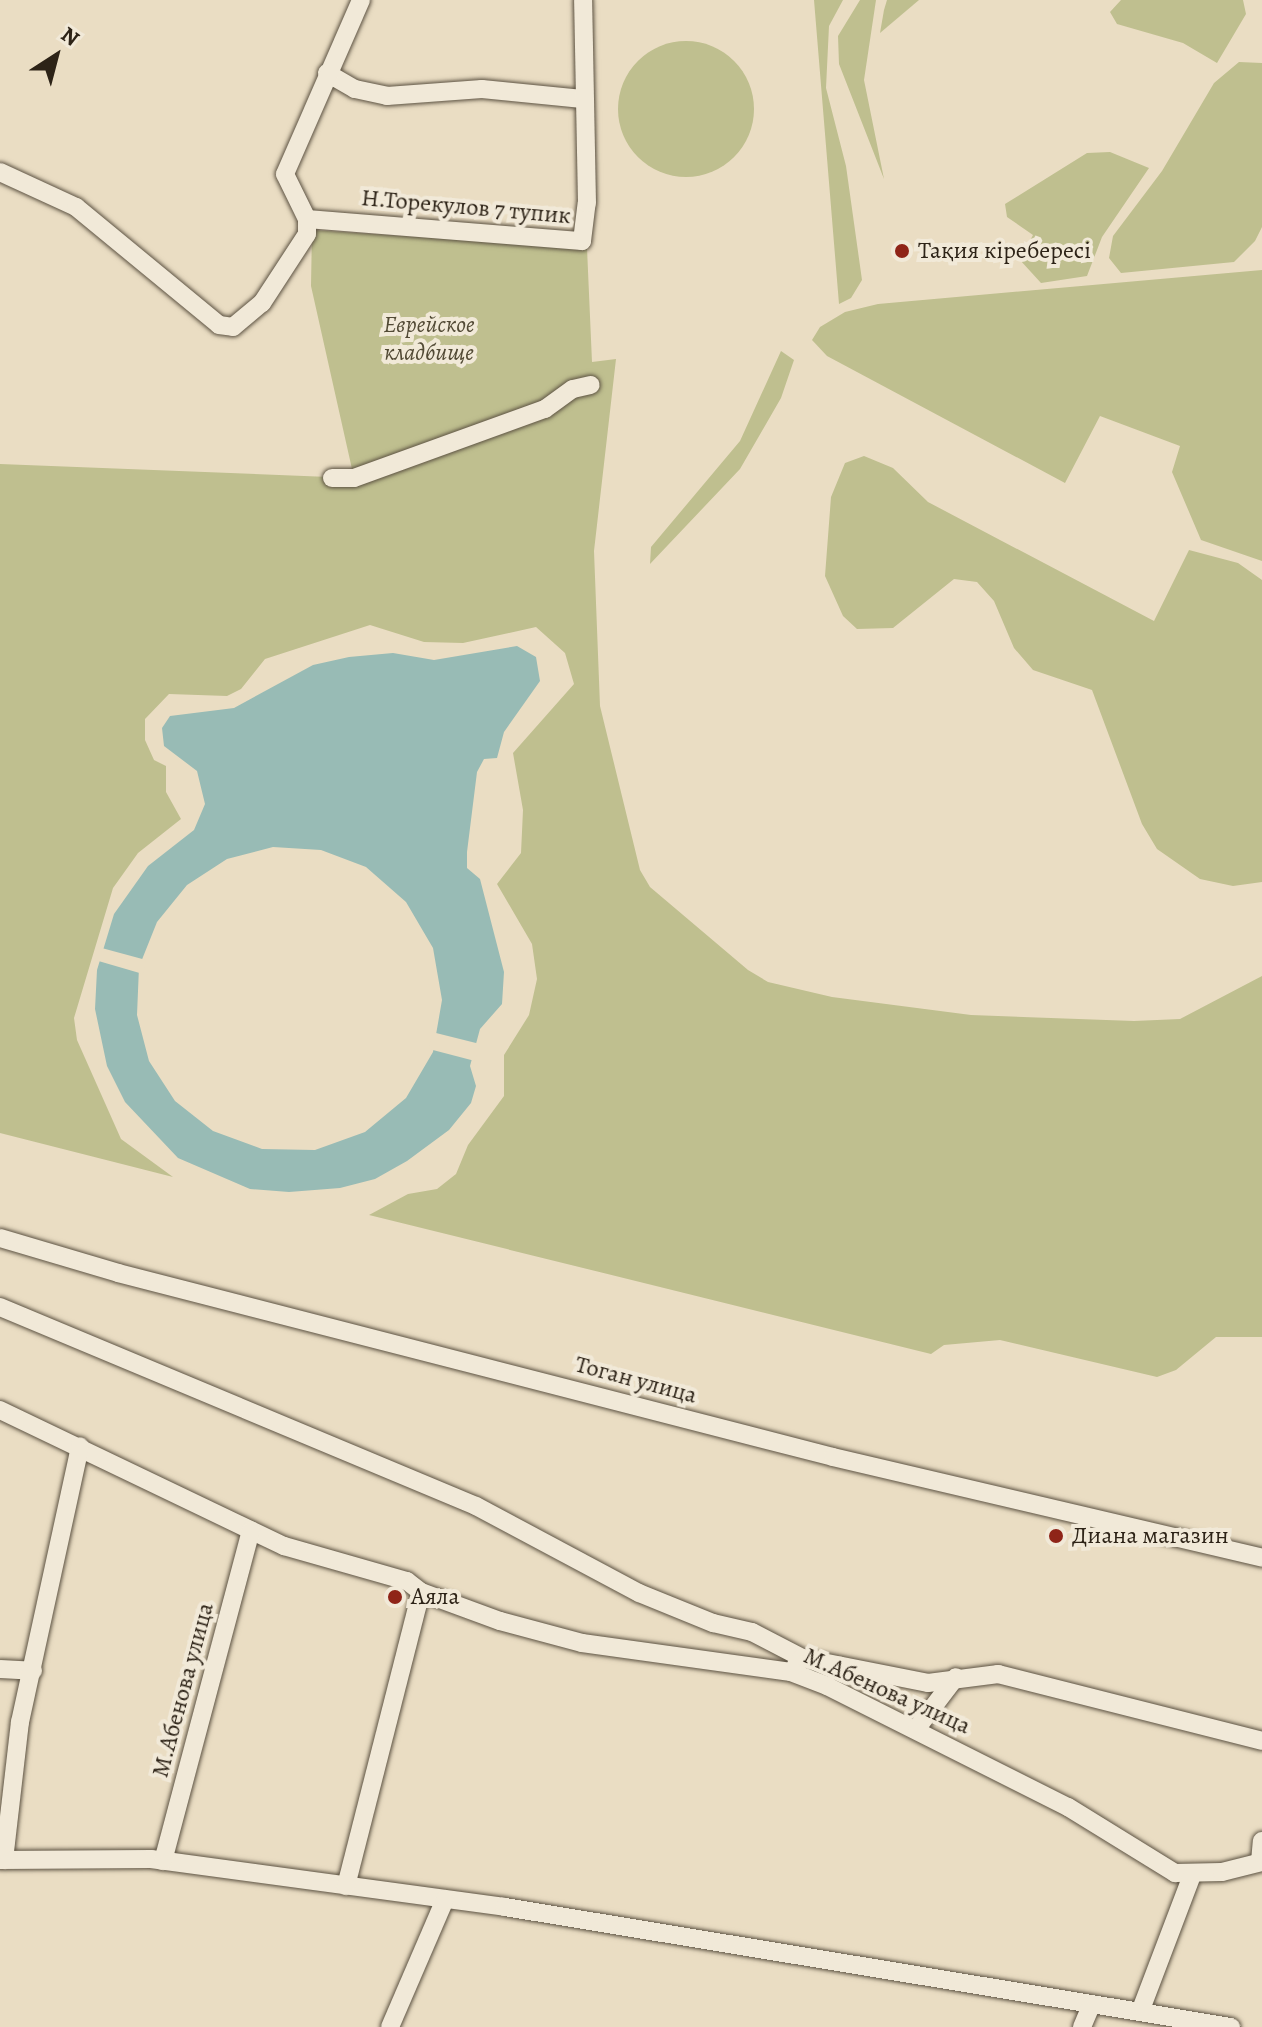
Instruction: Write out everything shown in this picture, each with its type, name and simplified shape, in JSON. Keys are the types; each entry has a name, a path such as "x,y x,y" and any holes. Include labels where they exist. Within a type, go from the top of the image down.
{"street":[{"path":"0,172 76,207 219,325 233,327 247,320 307,234 307,219 285,174 361,0"},
{"path":"327,73 355,89 387,96 482,89 583,99 583,0"},
{"name":"Н.Торекулов 7 тупик","path":"307,219 582,241 587,203 583,99"},
{"path":"332,478 354,478 545,409 573,389 591,385"},
{"name":"Тоган улица","path":"0,1238 118,1273 833,1457 1262,1558"},
{"path":"0,1307 476,1506 639,1593 713,1623 752,1632 796,1665 928,1683 998,1674 1262,1741"},
{"name":"М.Абенова улица","path":"0,1410 251,1531 347,1567 407,1581 421,1592 582,1643 796,1665 1124,1838 1175,1873 1192,1875"},
{"path":"80,1446 20,1722 2,1860 163,1861 445,1899 635,1925 1231,2027"},
{"name":"М.Абенова улица","path":"163,1861 251,1531"},
{"path":"346,1886 421,1592"},
{"path":"0,1669 33,1671"},
{"path":"917,1728 925,1711 956,1677"},
{"path":"1140,2012 1192,1875 1261,1862 1262,1841"},
{"path":"390,2027 445,1899"},
{"path":"1082,2027 1092,2004"}],"green space":[{"path":"814,0 843,0 829,26 826,88 846,166 862,280 851,298 839,304"},
{"path":"860,0 876,0 864,80 884,179 839,64 838,36"},
{"path":"887,0 919,0 880,33 884,10"},
{"path":"1121,0 1243,0 1246,14 1217,63 1183,43 1117,24 1110,12"},
{"path":"686,41 712,46 734,61 749,83 754,109 749,135 734,157 712,172 686,177 660,172 638,157 623,135 618,109 623,83 638,61 660,46"},
{"path":"1239,62 1262,63 1262,227 1255,241 1234,262 1121,273 1109,258 1113,236 1162,171 1214,83"},
{"path":"1110,152 1149,168 1102,237 1087,276 1041,283 1020,260 1033,235 1007,217 1005,204 1087,153"},
{"name":"Еврейское кладбище","path":"312,230 587,248 592,362 616,359 594,551 600,706 640,870 650,887 748,970 768,982 832,997 971,1015 1134,1021 1180,1019 1262,976 1262,1337 1216,1337 1176,1370 1157,1377 1000,1340 944,1345 931,1354 369,1215 408,1194 437,1189 456,1174 468,1145 504,1096 504,1055 529,1015 537,979 532,944 497,884 521,853 523,810 513,753 574,684 565,653 536,627 463,643 424,642 370,625 265,659 241,689 227,696 169,694 145,719 145,740 154,760 166,766 166,792 181,819 138,853 113,888 74,1018 77,1040 121,1139 173,1177 0,1133 0,464 354,478 311,286"},
{"path":"1262,270 1262,561 1201,540 1172,472 1180,446 1100,416 1065,483 827,356 812,340 820,327 845,312 878,304"},
{"path":"781,351 794,360 781,398 740,469 650,564 651,547 740,441"},
{"path":"864,456 893,468 928,502 1154,621 1189,550 1238,563 1262,580 1262,882 1233,886 1200,879 1157,849 1142,824 1092,690 1033,670 1014,648 994,601 977,582 954,579 893,628 857,629 843,616 825,576 831,497 845,463"}],"water":[{"path":"517,646 536,657 540,681 504,732 497,758 484,759 477,772 467,868 480,879 504,972 502,1004 480,1029 470,1066 476,1086 471,1103 449,1130 407,1161 375,1179 340,1188 289,1192 250,1189 178,1158 125,1102 107,1066 95,1009 97,970 114,914 148,866 194,830 205,804 197,771 164,746 162,728 170,716 234,708 313,665 349,657 393,653 434,660","holes":["273,847 321,850 366,867 406,902 433,948 442,1000 433,1052 406,1098 365,1132 315,1150 262,1149 213,1131 175,1101 149,1061 137,1015 139,967 157,922 187,885 227,859"]}],"pier":[{"path":"98,947 146,960 143,974 95,960"},
{"path":"432,1032 480,1044 475,1061 429,1049"}],"place":[{"name":"Тақия кіребересі","path":"902,251"},
{"name":"Диана магазин","path":"1056,1536"},
{"name":"Аяла","path":"395,1597"}]}
